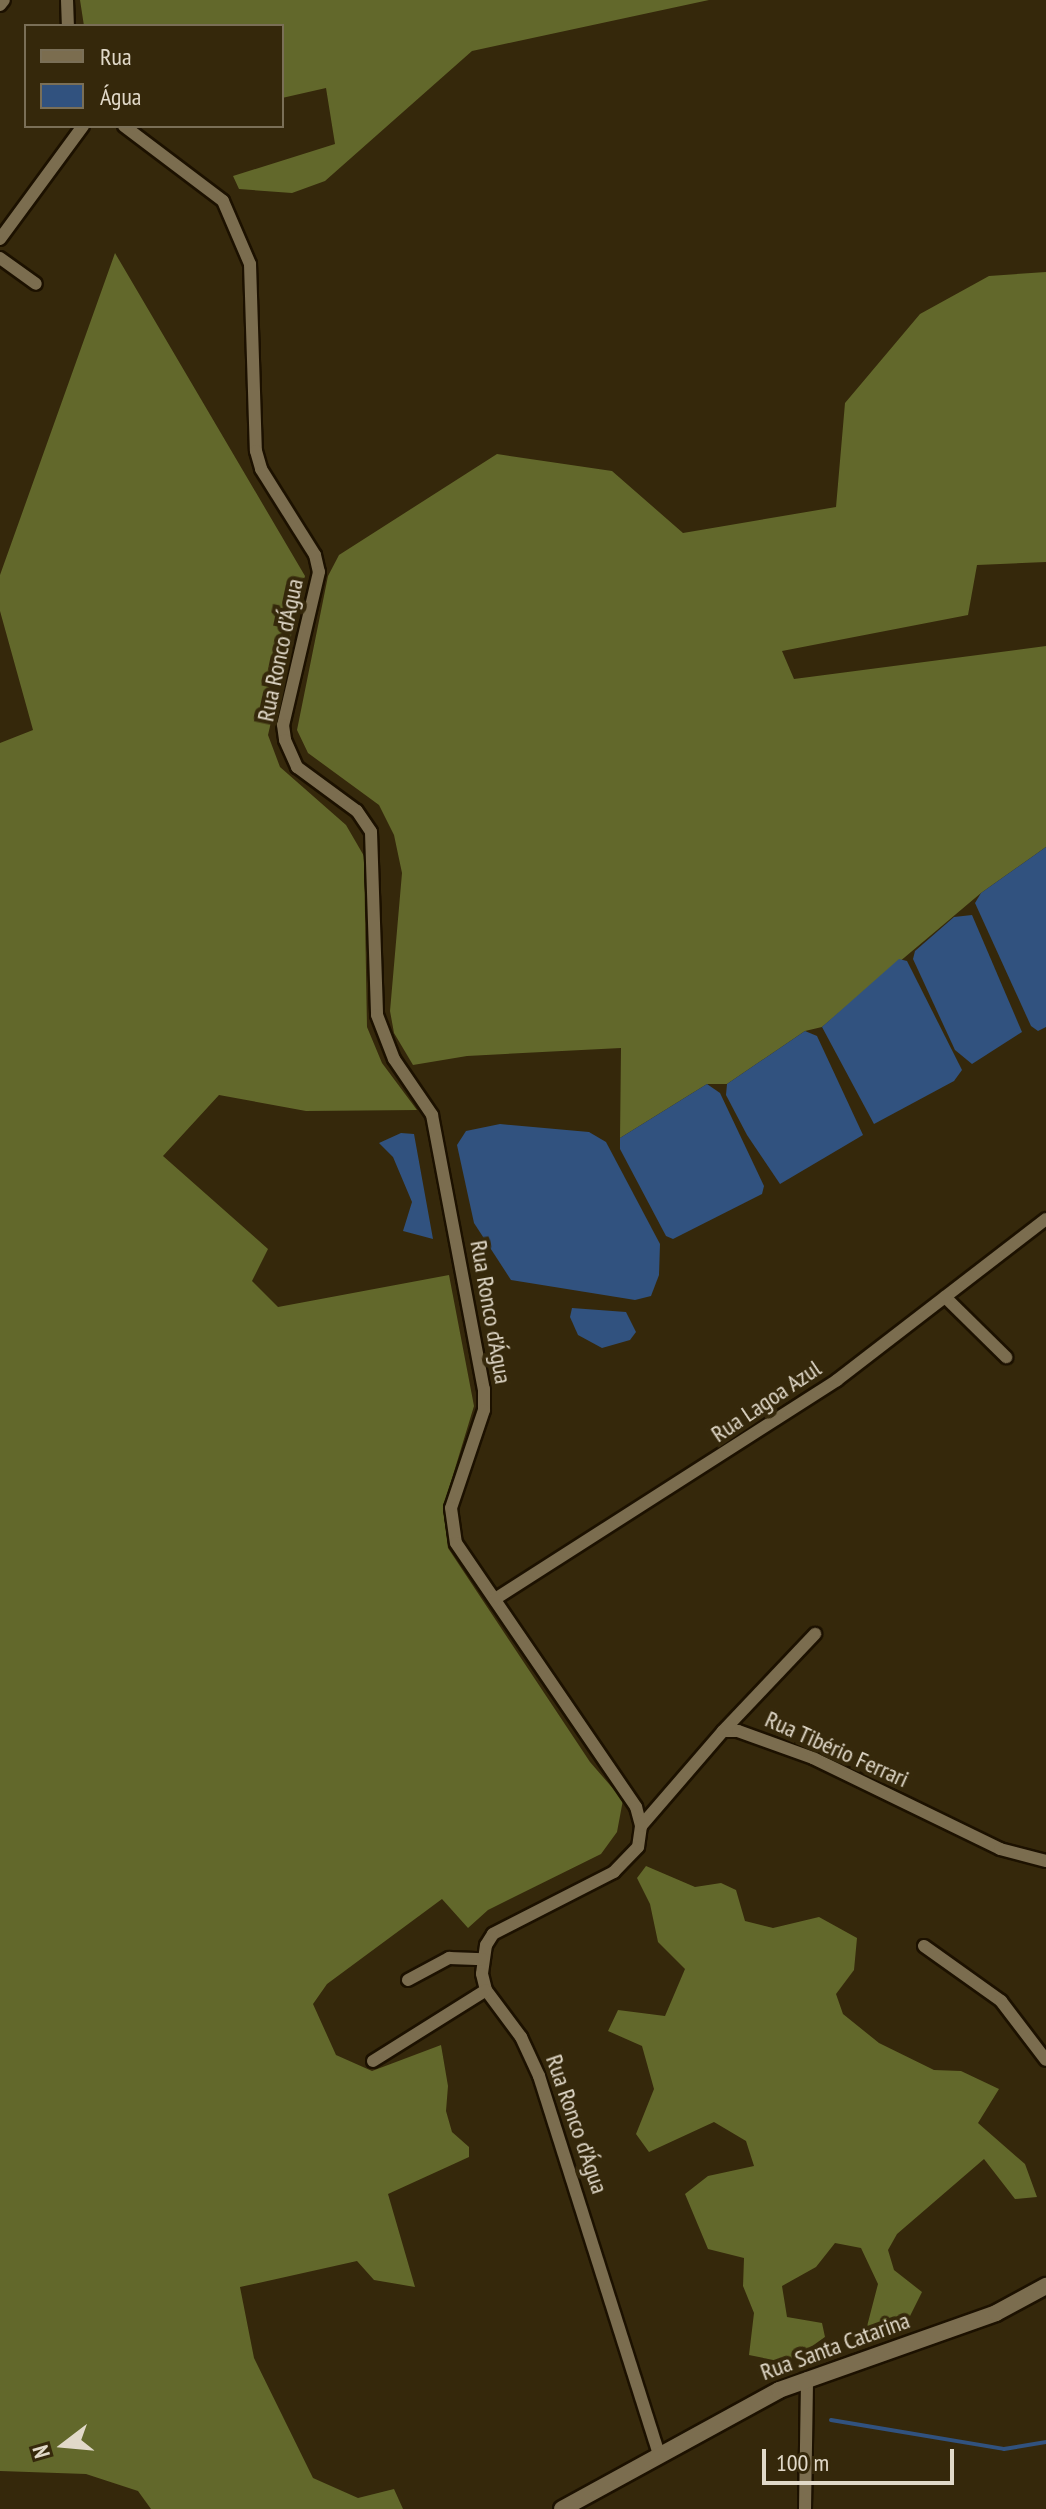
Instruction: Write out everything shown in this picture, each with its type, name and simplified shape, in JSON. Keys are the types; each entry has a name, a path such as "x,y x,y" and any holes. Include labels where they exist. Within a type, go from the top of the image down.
{"street":[{"path":"67,0 68,24"},
{"path":"0,239 82,128"},
{"name":"Rua Ronco d’Água","path":"127,128 223,201 250,264 256,451 261,469 315,555 319,572 283,725 285,740 297,767 357,811 371,832 377,1015 394,1059 432,1115 484,1389 484,1410 451,1508 456,1543 636,1807 641,1826"},
{"path":"0,258 36,284"},
{"name":"Rua Lagoa Azul","path":"495,1599 755,1436 1046,1219"},
{"path":"945,1297 1006,1357"},
{"path":"373,2061 486,1990 483,1959 486,1945 506,1925 628,1862 638,1847 641,1826 723,1731 815,1634"},
{"name":"Rua Tibério Ferrari","path":"723,1731 753,1733 1000,1849 1046,1861"},
{"path":"924,1946 1001,2001 1046,2060"},
{"path":"408,1980 449,1958 483,1959"},
{"name":"Rua Ronco d’Água","path":"486,1990 521,2037 539,2076 659,2454"},
{"name":"Rua Santa Catarina","path":"562,2509 659,2454 807,2378 996,2313 1046,2286"},
{"path":"805,2509 807,2378"}],"green space":[{"path":"80,0 709,0 472,51 325,181 292,193 239,189 233,176 335,144 326,88 284,98 284,24 84,24"},
{"path":"115,253 305,576 268,735 280,767 346,825 364,856 367,1027 382,1063 417,1110 306,1111 219,1095 163,1156 268,1249 252,1281 278,1307 449,1275 474,1406 443,1508 448,1548 590,1762 623,1800 617,1832 601,1854 488,1910 468,1928 442,1899 327,1984 313,2004 336,2055 372,2071 441,2045 448,2086 446,2111 452,2132 469,2147 469,2157 388,2194 415,2287 374,2280 357,2261 240,2287 254,2358 313,2478 358,2498 394,2489 403,2509 151,2509 138,2491 86,2474 0,2471 0,743 33,730 0,611 0,575"},
{"path":"1046,272 1046,562 977,565 968,615 782,651 794,679 1046,646 1046,847 981,893 822,1027 805,1031 727,1084 707,1084 620,1138 621,1048 467,1056 413,1065 394,1033 390,1011 402,873 394,835 379,805 308,753 297,730 328,576 339,555 497,454 612,471 683,533 836,507 845,403 920,314 989,276"},
{"path":"646,1866 695,1887 721,1883 736,1890 745,1921 773,1928 819,1917 857,1938 854,1970 836,1994 843,2014 879,2043 934,2070 961,2071 999,2089 978,2123 1025,2164 1037,2197 1015,2199 984,2159 897,2234 888,2250 894,2270 922,2292 904,2328 865,2334 878,2284 861,2248 835,2243 816,2267 782,2286 787,2317 822,2323 825,2337 788,2363 749,2355 754,2313 743,2286 744,2258 708,2249 685,2194 708,2176 754,2166 746,2141 714,2122 649,2152 636,2134 654,2089 642,2046 608,2031 618,2010 665,2016 685,1969 658,1942 650,1904 637,1878"}],"water":[{"path":"1046,847 1046,1027 1038,1031 1031,1026 975,903 981,893"},
{"path":"972,915 1022,1032 972,1064 955,1050 913,959 915,951 954,917"},
{"path":"899,959 907,961 962,1070 954,1081 874,1124 822,1027"},
{"path":"805,1031 817,1036 863,1135 780,1184 747,1135 726,1095 727,1084"},
{"path":"707,1084 720,1093 764,1186 762,1194 673,1239 666,1236 620,1149 620,1138"},
{"path":"500,1124 589,1132 606,1142 660,1244 659,1275 651,1296 635,1300 511,1280 474,1223 457,1145 466,1131"},
{"path":"401,1133 414,1134 433,1239 403,1231 412,1202 393,1157 379,1143"},
{"path":"572,1308 626,1312 636,1332 630,1340 602,1348 578,1335 570,1317"}],"waterway":[{"path":"831,2420 1004,2449 1046,2442"}]}
